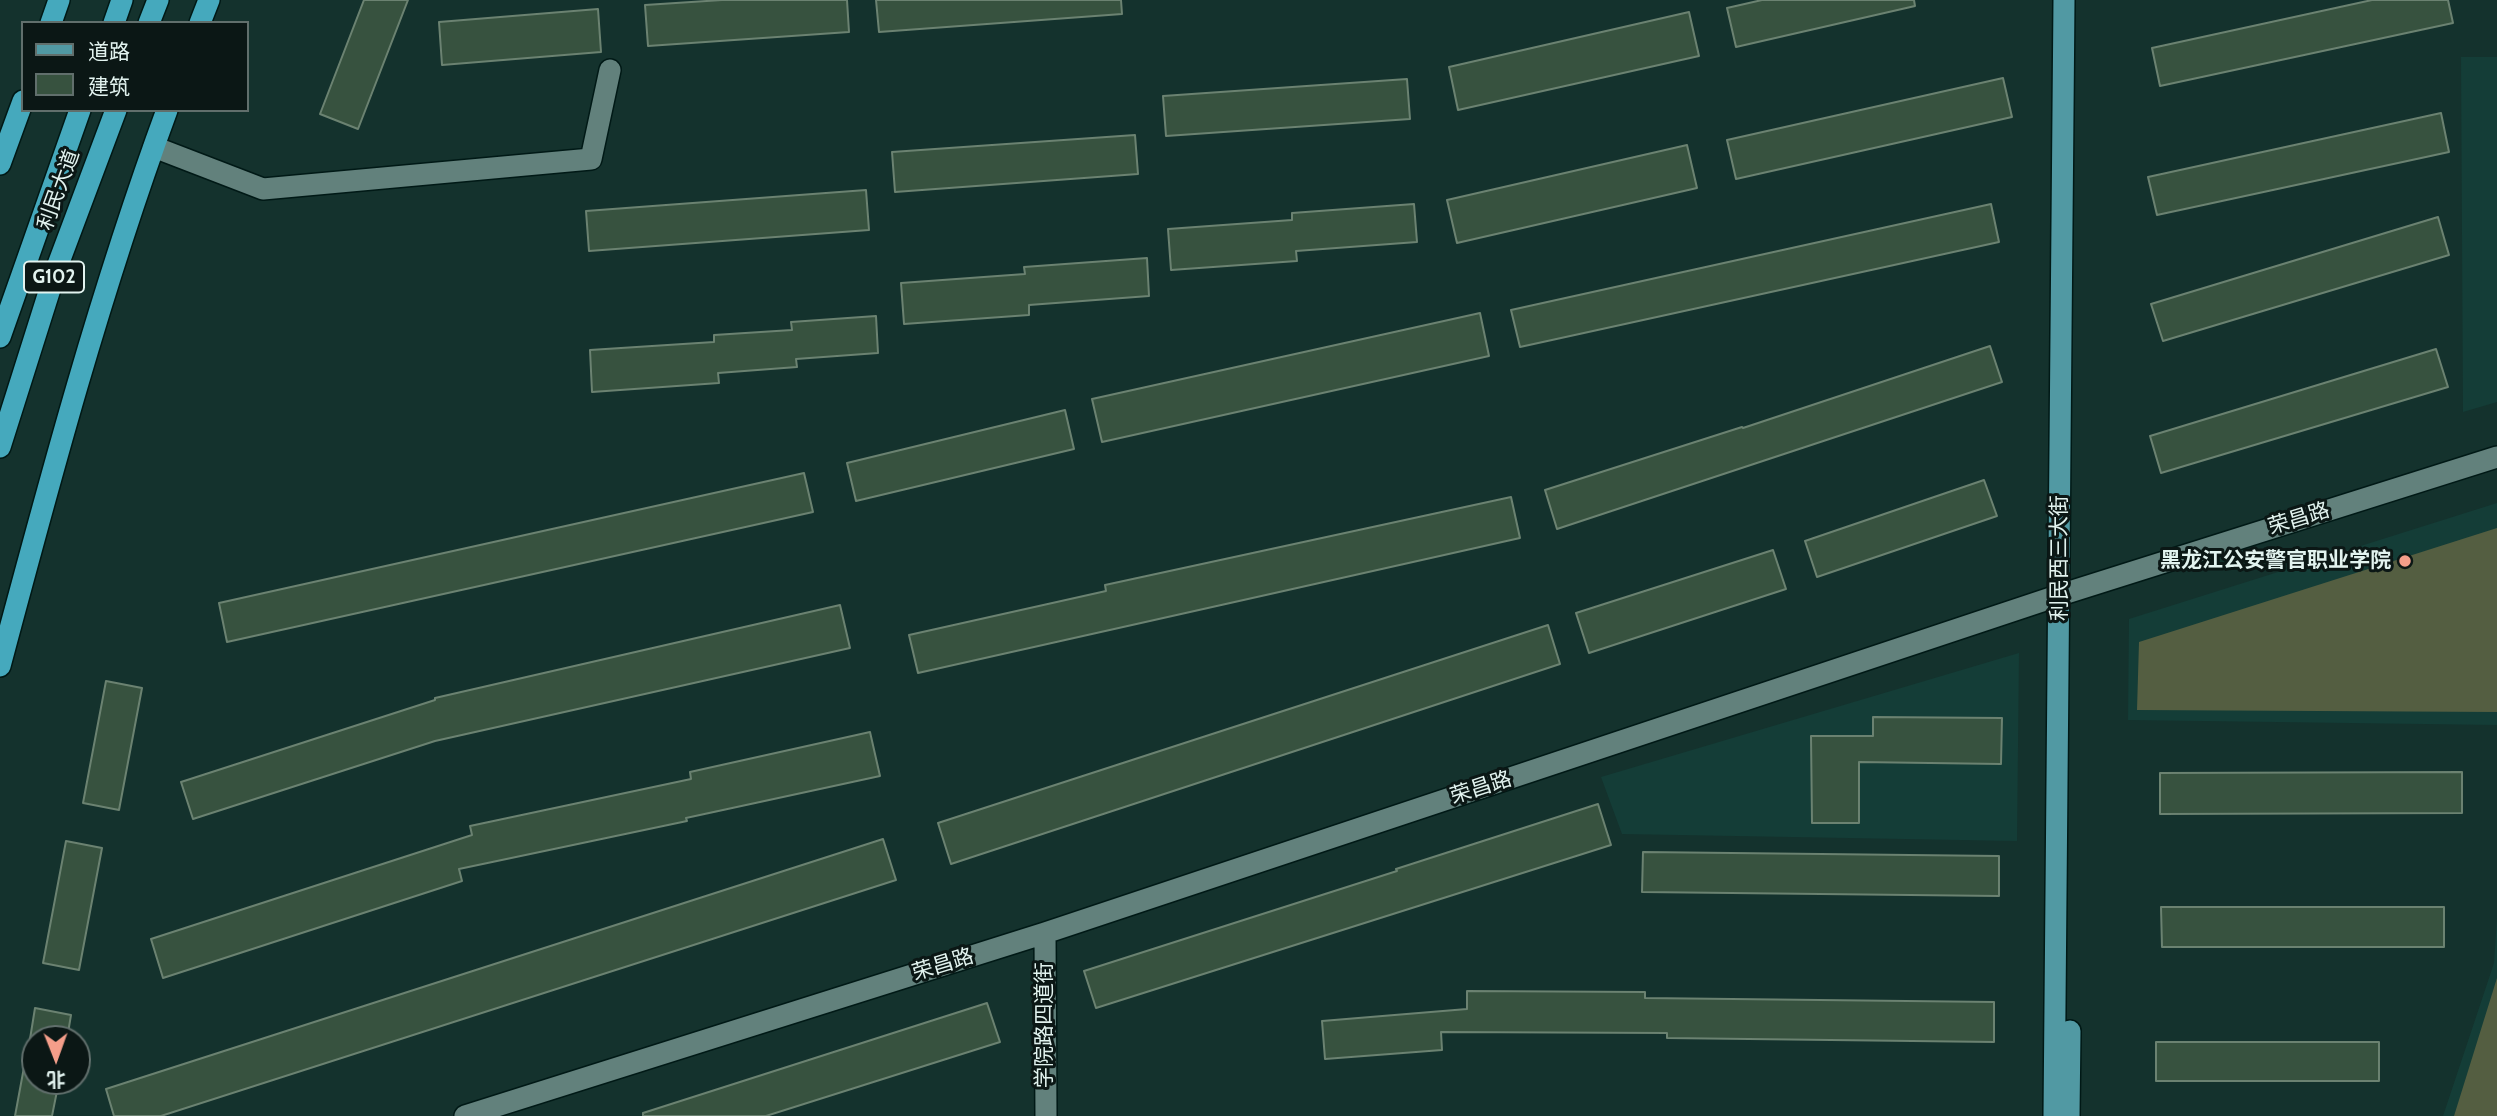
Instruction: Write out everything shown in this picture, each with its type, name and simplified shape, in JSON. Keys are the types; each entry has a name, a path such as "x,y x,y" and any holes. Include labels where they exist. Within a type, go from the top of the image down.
{"highway":[{"path":"52,21 59,0"},
{"path":"115,21 122,0"},
{"path":"150,21 158,0"},
{"path":"201,21 209,0"},
{"path":"0,164 21,106"},
{"name":"利民大道","path":"0,337 79,112"},
{"name":"利民大道","path":"0,447 56,270 115,112"},
{"path":"0,666 82,369 166,112"}],"main road":[{"name":"利民西三大街","path":"2064,0 2069,1116"},
{"name":"利民西三大街","path":"2054,1116 2066,593 2075,0"}],"street":[{"path":"154,147 264,189 591,159 610,70"},
{"name":"荣昌路","path":"465,1116 1045,933 2066,593 2497,457"},
{"name":"学院路四道街","path":"1045,933 1046,1116"}],"shaded area":[{"path":"2461,57 2497,57 2497,402 2463,412"},
{"name":"黑龙江公安警官职业学院","path":"2497,503 2497,725 2128,720 2129,619"},
{"path":"2019,653 2017,841 1622,834 1601,777"},
{"path":"2497,918 2497,1116 2443,1116 2494,963"}],"green space":[{"name":"黑龙江公安警官职业学院","path":"2497,528 2497,712 2137,710 2139,642"},
{"path":"2497,978 2497,1116 2454,1116"}],"building":[{"path":"364,0 408,0 358,129 320,114"},
{"path":"722,0 847,0 849,32 648,46 645,5"},
{"path":"876,0 1121,0 1122,14 879,32"},
{"path":"1762,0 1914,0 1915,6 1736,47 1727,8"},
{"path":"2372,0 2448,0 2453,23 2160,86 2152,48"},
{"path":"598,9 601,52 442,65 439,22"},
{"path":"1689,12 1699,56 1458,110 1449,67"},
{"path":"2003,78 2012,117 1736,179 1727,140"},
{"path":"1407,79 1410,119 1166,136 1163,96"},
{"path":"2441,113 2449,152 2157,215 2148,177"},
{"path":"1135,135 1138,174 895,192 892,152"},
{"path":"1687,145 1697,188 1457,243 1447,200"},
{"path":"866,190 869,230 589,251 586,211"},
{"path":"1414,204 1417,242 1296,251 1297,261 1171,270 1168,229 1292,220 1292,213"},
{"path":"1991,204 1999,242 1520,347 1511,310"},
{"path":"2438,217 2449,255 2163,341 2151,304"},
{"path":"1147,258 1149,296 1029,305 1029,315 904,324 901,283 1025,274 1024,267"},
{"path":"1480,313 1489,356 1102,442 1092,399"},
{"path":"876,316 878,353 796,359 797,367 718,373 719,383 592,392 590,350 714,342 714,335 792,330 791,322"},
{"path":"1990,346 2002,382 1557,529 1545,490"},
{"path":"2436,349 2448,387 2161,473 2150,436"},
{"path":"1065,410 1074,449 856,501 847,463"},
{"path":"804,473 813,512 227,642 219,603"},
{"path":"1984,480 1997,516 1817,577 1805,541"},
{"path":"1511,497 1520,538 918,673 909,635 1106,591 1105,585"},
{"path":"1773,550 1786,589 1589,653 1576,613"},
{"path":"840,605 850,648 435,741 193,819 181,782 435,698"},
{"path":"1548,625 1560,664 951,864 938,823"},
{"path":"106,681 142,688 119,810 83,803"},
{"path":"1873,717 2002,718 2001,764 1859,762 1859,823 1812,823 1811,736 1873,736"},
{"path":"870,732 880,776 686,818 687,821 459,869 462,881 163,978 151,939 472,835 470,826 691,779 690,772"},
{"path":"2462,772 2462,813 2160,814 2160,773"},
{"path":"1598,804 1611,845 1096,1008 1084,971"},
{"path":"883,839 896,880 161,1116 114,1116 106,1089"},
{"path":"66,841 102,848 79,970 43,963"},
{"path":"1643,852 1999,856 1999,896 1642,892"},
{"path":"2161,907 2444,907 2444,947 2162,947"},
{"path":"1467,991 1645,992 1645,998 1994,1002 1994,1042 1667,1038 1667,1033 1441,1032 1442,1050 1325,1059 1322,1021 1467,1009"},
{"path":"987,1003 1000,1042 766,1116 643,1116 643,1113"},
{"path":"35,1008 71,1015 69,1025 32,1025"},
{"path":"2156,1042 2379,1042 2379,1081 2156,1081"},
{"path":"21,1084 21,1095 56,1095 52,1116 15,1116"}],"place":[{"name":"黑龙江公安警官职业学院","path":"2405,561"}]}
